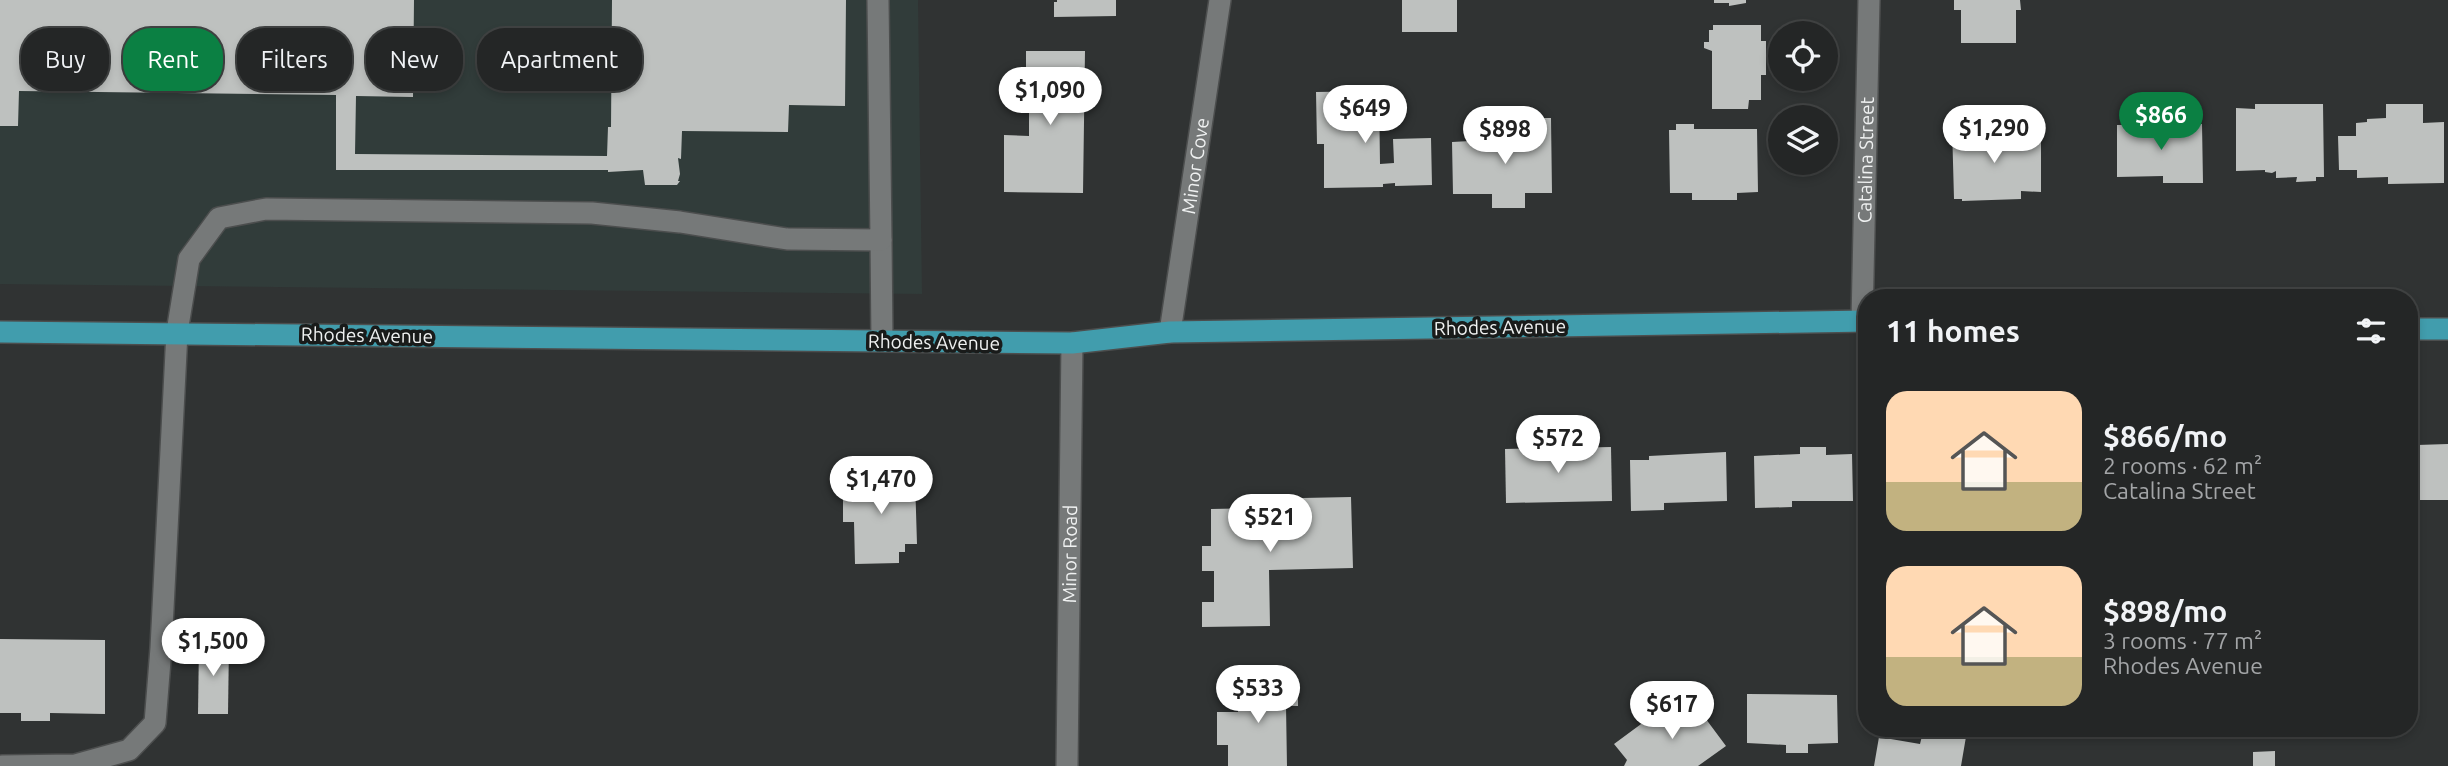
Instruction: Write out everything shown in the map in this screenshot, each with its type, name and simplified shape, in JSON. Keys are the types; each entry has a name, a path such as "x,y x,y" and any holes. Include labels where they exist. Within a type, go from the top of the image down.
{"main road":[{"name":"Rhodes Avenue","path":"0,332 1072,343 1170,332 1858,321"},
{"path":"2418,329 2448,329"}],"street":[{"path":"878,0 882,341"},
{"name":"Minor Cove","path":"1170,332 1220,0"},
{"name":"Catalina Street","path":"1865,289 1870,0"},
{"path":"2,766 75,765 129,750 155,723 162,648 177,332 189,259 219,218 266,209 592,213 680,222 787,239 881,240"},
{"name":"Minor Road","path":"1067,766 1072,343"}],"shaded area":[{"path":"0,0 918,0 922,294 0,284"}],"building":[{"path":"0,0 414,0 414,28 366,28 366,91 413,91 413,97 356,96 355,154 607,156 611,91 642,91 642,28 612,28 612,0 846,0 845,106 789,105 788,132 682,131 681,159 678,158 680,181 677,185 645,185 643,170 336,170 336,95 19,91 18,126 0,126"},
{"path":"1116,0 1116,16 1054,17 1054,2"},
{"path":"1402,0 1457,0 1457,32 1402,32"},
{"path":"1714,0 1746,0 1746,3 1729,6 1729,3 1714,3"},
{"path":"1954,0 2020,0 2021,10 2016,10 2016,43 1961,43 1961,10 1954,10"},
{"path":"1713,25 1761,25 1761,41 1766,41 1766,75 1761,75 1761,100 1749,100 1748,109 1712,109 1712,51 1704,48 1704,42 1709,42 1709,30 1713,30"},
{"path":"1026,51 1085,51 1083,193 1004,192 1004,135 1029,136"},
{"path":"1379,91 1380,164 1394,163 1393,139 1431,138 1432,185 1395,186 1395,183 1383,184 1383,187 1324,188 1324,144 1317,144 1316,92"},
{"path":"2255,104 2323,104 2324,177 2316,177 2316,181 2296,182 2297,177 2276,178 2276,171 2236,171 2236,108 2255,109"},
{"path":"2386,104 2423,104 2423,123 2444,122 2444,183 2388,184 2388,177 2357,178 2357,170 2339,170 2338,136 2356,136 2356,123 2367,122 2367,119 2386,118"},
{"path":"1530,118 1551,118 1552,193 1525,193 1525,208 1492,208 1492,194 1453,194 1452,142 1470,141 1470,136 1494,136 1494,140 1530,139"},
{"path":"1676,124 1694,124 1694,129 1757,129 1758,192 1737,193 1737,200 1692,200 1692,193 1670,193 1669,130 1676,130"},
{"path":"2202,124 2203,183 2163,183 2163,176 2117,177 2117,125"},
{"path":"1952,126 2000,126 2000,151 2023,151 2023,147 2018,147 2018,136 2041,135 2041,192 2021,191 2021,199 1954,199"},
{"path":"2448,444 2448,500 2418,500 2418,445"},
{"path":"1611,447 1612,501 1506,503 1505,449"},
{"path":"1800,447 1826,447 1826,455 1852,454 1853,501 1792,501 1792,507 1755,508 1754,456 1800,454"},
{"path":"1726,452 1727,501 1664,503 1664,510 1631,511 1630,460 1649,460 1649,456"},
{"path":"859,465 887,465 887,480 915,479 917,544 905,544 905,552 899,552 899,563 855,564 854,522 843,522 843,498 856,498 855,481 860,481"},
{"path":"1351,497 1353,568 1269,570 1270,626 1202,627 1202,602 1214,602 1214,571 1202,571 1202,546 1211,546 1211,509 1302,507 1302,498"},
{"path":"0,639 105,640 105,714 50,713 50,721 21,721 21,713 0,713"},
{"path":"199,642 229,643 228,714 198,714"},
{"path":"1298,683 1298,706 1286,706 1287,766 1228,766 1228,745 1217,745 1217,712 1238,712 1237,684"},
{"path":"1747,694 1837,695 1838,743 1808,744 1808,753 1786,753 1786,745 1747,743"},
{"path":"1694,703 1726,746 1698,766 1624,766 1627,760 1614,744 1656,713 1665,725 1679,714 1676,711 1683,706 1685,710"},
{"path":"1879,737 1920,744 1922,737 1966,737 1961,766 1874,766"},
{"path":"2275,751 2275,766 2253,766 2253,752"}]}
